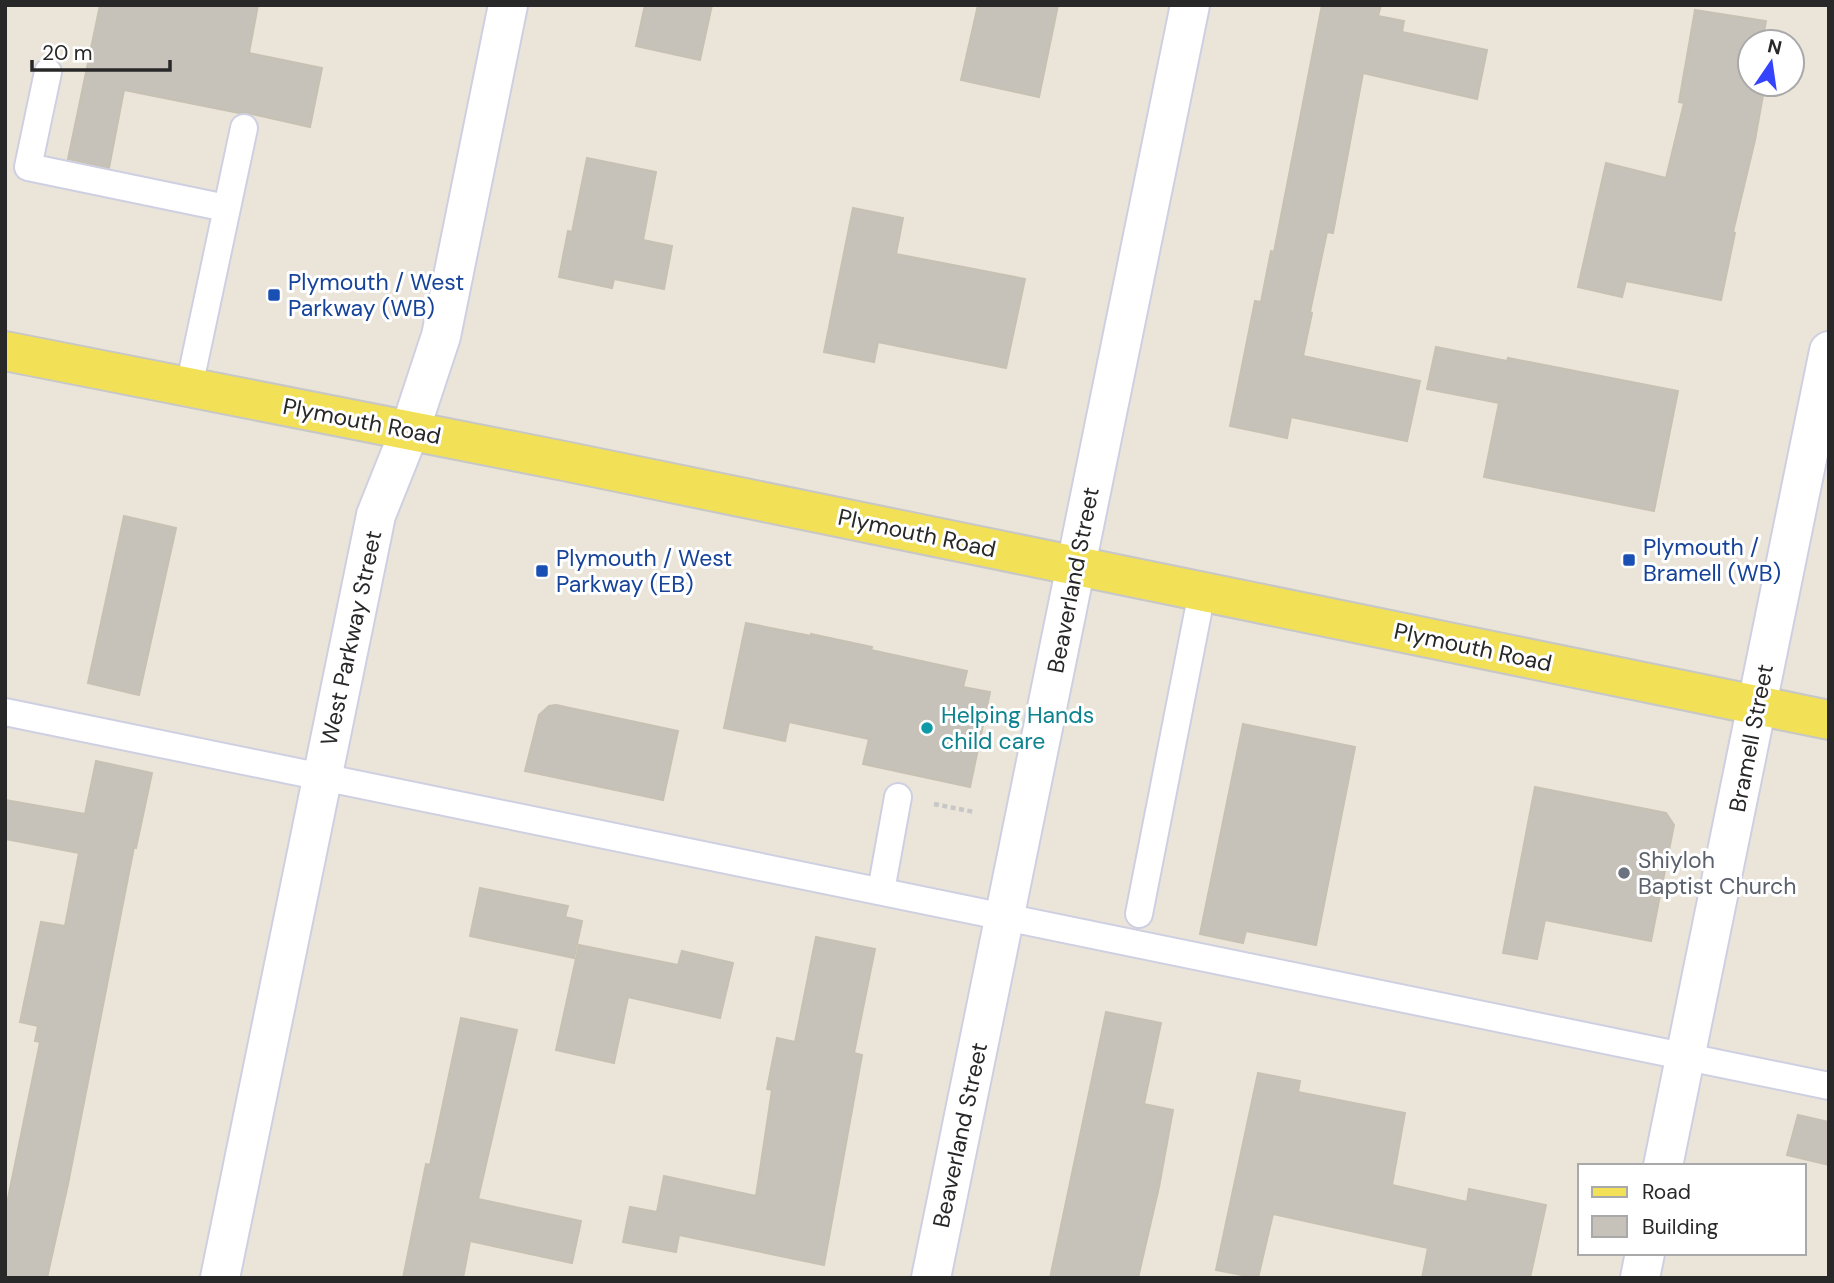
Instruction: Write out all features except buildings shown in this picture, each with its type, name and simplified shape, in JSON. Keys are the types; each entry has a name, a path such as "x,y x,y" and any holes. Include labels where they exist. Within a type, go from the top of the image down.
{"main road":[{"name":"Plymouth Road","path":"5,351 410,430 1829,720"}],"street":[{"name":"West Parkway Street","path":"220,1278 376,515 410,430 441,336 508,5"},
{"name":"Beaverland Street","path":"931,1278 1190,5"},
{"name":"Bramell Street","path":"1663,1164 1829,351"},
{"path":"1640,1278 1645,1255"}],"lane":[{"path":"48,72 28,167 226,208"},
{"path":"189,387 244,128"},
{"path":"1139,914 1202,592"},
{"path":"5,712 1829,1086"},
{"path":"881,891 898,797"}],"place":[{"name":"Plymouth / West Parkway (WB)","path":"274,295"},
{"name":"Plymouth / Bramell (WB)","path":"1629,560"},
{"name":"Plymouth / West Parkway (EB)","path":"542,571"},
{"name":"Helping Hands child care","path":"927,728"},
{"name":"Shiyloh Baptist Church","path":"1624,873"}]}
